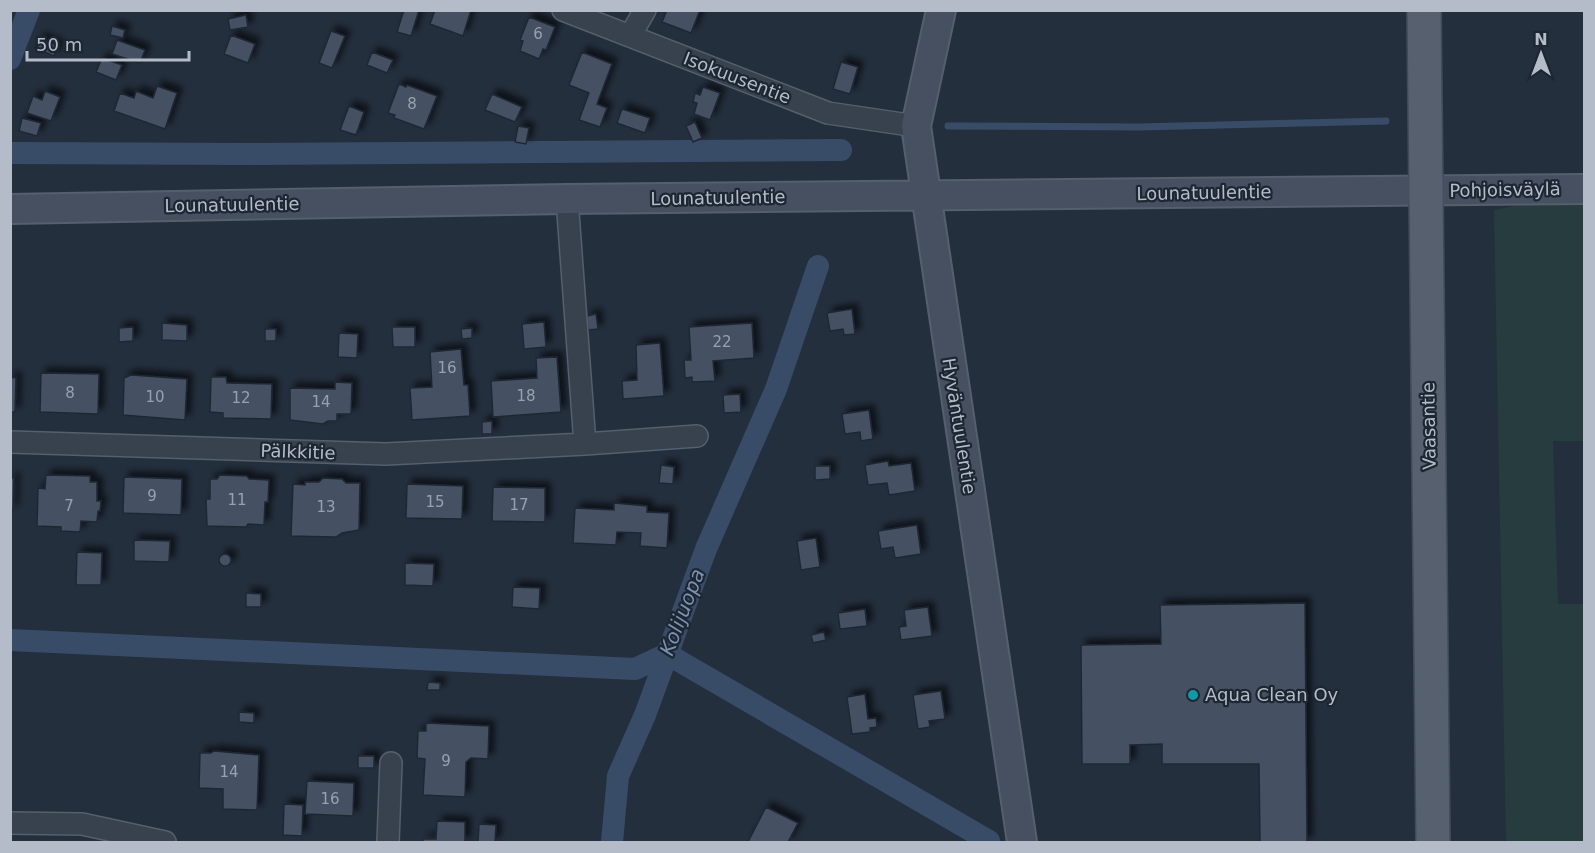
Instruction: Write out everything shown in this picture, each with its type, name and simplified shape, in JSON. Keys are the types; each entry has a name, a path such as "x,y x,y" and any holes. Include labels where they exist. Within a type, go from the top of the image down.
{"main road":[{"name":"Vaasantie","path":"1424,10 1433,843"}],"street":[{"name":"Isokuusentie","path":"563,10 828,113 916,126"},
{"path":"630,36 645,10"},
{"name":"Hyväntuulentie","path":"940,10 916,126 1022,843"},
{"name":"Pohjoisväylä","path":"1426,191 1584,189"},
{"name":"Lounatuulentie","path":"10,209 567,199 1426,191"},
{"path":"567,199 585,444"},
{"name":"Pälkkitie","path":"10,442 386,454 698,436"},
{"path":"388,843 391,763"},
{"path":"10,823 82,824 165,843"}],"green space":[{"path":"1584,199 1584,441 1553,441 1558,604 1584,604 1584,842 1506,842 1494,210 1538,201"}],"building":[{"path":"404,10 419,10 411,36 397,32"},
{"path":"435,10 471,10 463,36 430,24"},
{"path":"667,10 700,10 691,33 662,22"},
{"path":"246,15 248,27 230,30 228,19"},
{"path":"529,17 555,27 546,50 543,49 539,59 520,51 523,41 520,40"},
{"path":"112,26 125,30 123,38 110,35"},
{"path":"331,31 345,36 332,68 319,63"},
{"path":"231,35 255,44 248,63 224,54"},
{"path":"39,38 58,45 54,56 35,48"},
{"path":"117,40 145,50 140,63 112,54"},
{"path":"372,52 393,60 387,73 367,65"},
{"path":"582,52 612,64 597,104 607,108 600,127 579,120 589,93 569,85"},
{"path":"102,58 122,65 116,80 96,72"},
{"path":"841,62 858,67 850,94 833,89"},
{"path":"399,84 437,96 424,129 394,118 395,115 388,113"},
{"path":"157,86 177,93 165,129 114,111 120,93 134,98 136,91 153,98"},
{"path":"703,87 720,93 710,120 694,114 697,103 693,102 695,93 700,95"},
{"path":"45,91 60,97 51,121 27,113 33,96 42,100"},
{"path":"492,94 522,107 515,122 485,110"},
{"path":"349,106 364,112 356,135 340,130"},
{"path":"622,109 650,118 645,133 617,123"},
{"path":"22,118 41,123 37,136 19,131"},
{"path":"695,122 702,138 693,142 686,126"},
{"path":"518,126 529,128 526,144 515,142"},
{"path":"852,309 855,334 844,335 843,329 830,331 827,313"},
{"path":"596,314 598,329 588,330 587,316"},
{"path":"544,322 546,347 524,349 522,324"},
{"path":"162,323 187,325 187,341 162,340"},
{"path":"752,323 754,358 713,361 715,381 692,382 692,377 685,378 684,360 691,360 689,327"},
{"path":"133,327 133,341 119,342 119,328"},
{"path":"392,327 415,327 415,347 393,347"},
{"path":"472,328 472,338 462,339 461,329"},
{"path":"265,329 276,329 276,341 265,341"},
{"path":"339,333 358,334 357,358 338,357"},
{"path":"660,343 664,396 623,399 622,381 637,380 636,345"},
{"path":"461,349 464,385 468,385 470,416 412,420 410,388 432,387 430,352"},
{"path":"557,357 561,412 493,417 491,381 537,378 536,358"},
{"path":"41,373 99,374 98,414 40,412"},
{"path":"131,375 187,379 185,420 123,415 124,378"},
{"path":"10,377 16,378 15,412 10,412"},
{"path":"211,377 226,377 227,383 272,384 271,419 223,418 223,413 210,412"},
{"path":"335,382 352,383 351,414 337,414 337,421 328,421 323,424 290,420 290,388 335,389"},
{"path":"740,394 741,412 724,413 723,395"},
{"path":"869,410 873,439 861,441 860,432 845,434 842,414"},
{"path":"492,421 492,434 482,434 482,422"},
{"path":"888,461 889,466 911,463 915,491 889,495 887,483 868,485 865,465"},
{"path":"661,465 674,467 673,484 659,483"},
{"path":"815,466 830,466 830,479 815,480"},
{"path":"46,475 90,476 90,482 97,482 97,501 101,501 97,522 81,521 80,532 61,531 61,527 37,526 38,488 45,489"},
{"path":"220,475 269,480 264,525 207,526 206,499 210,499 210,479 217,479"},
{"path":"124,477 182,479 181,515 123,513"},
{"path":"10,478 14,478 13,511 10,511"},
{"path":"323,478 342,479 346,483 360,483 359,530 342,533 336,537 291,536 293,484 305,485 305,482 319,482"},
{"path":"407,484 463,486 462,519 406,518"},
{"path":"493,487 545,488 545,522 492,521"},
{"path":"614,503 647,506 647,512 669,513 667,548 640,546 641,533 617,532 616,545 573,543 575,508 614,510"},
{"path":"917,525 921,554 895,558 893,547 881,549 878,531"},
{"path":"816,538 820,567 801,570 797,541"},
{"path":"134,540 170,541 169,562 134,561"},
{"path":"77,552 102,553 101,585 76,585"},
{"path":"227,554 231,560 227,566 223,566 219,558"},
{"path":"405,563 434,564 433,586 405,585"},
{"path":"513,587 540,588 539,609 512,607"},
{"path":"246,593 261,594 261,607 246,607"},
{"name":"Aqua Clean Oy","path":"1305,603 1307,842 1260,842 1259,764 1162,764 1162,744 1130,745 1130,764 1082,764 1081,645 1161,644 1160,605"},
{"path":"928,607 932,636 901,640 899,627 906,626 904,610"},
{"path":"865,609 867,626 840,629 838,613"},
{"path":"824,632 826,640 813,643 811,635"},
{"path":"428,682 440,683 440,690 427,690"},
{"path":"941,691 945,719 929,721 930,727 918,729 913,695"},
{"path":"865,694 868,719 876,718 877,727 870,728 870,732 852,734 847,697"},
{"path":"239,712 254,713 254,723 239,722"},
{"path":"426,723 489,726 488,759 471,758 466,762 465,797 423,795 425,759 417,758 418,731 426,731"},
{"path":"214,751 259,755 257,810 223,809 223,789 199,788 200,753"},
{"path":"358,756 374,756 374,768 358,768"},
{"path":"307,781 354,783 353,816 305,814"},
{"path":"284,804 303,805 302,836 283,835"},
{"path":"766,807 798,823 788,842 748,842"},
{"path":"437,821 465,822 466,842 423,842 423,839 436,839"},
{"path":"479,824 496,825 495,842 478,842"}],"waterway":[{"path":"10,59 29,10"},
{"path":"948,126 1139,127 1386,121"},
{"path":"10,153 250,154 841,150"},
{"name":"Kolijuopa","path":"612,842 618,776 645,715 706,549 776,389 818,266"},
{"path":"10,640 635,669 667,654 989,841"}],"place":[{"name":"Aqua Clean Oy","path":"1193,695"}]}
